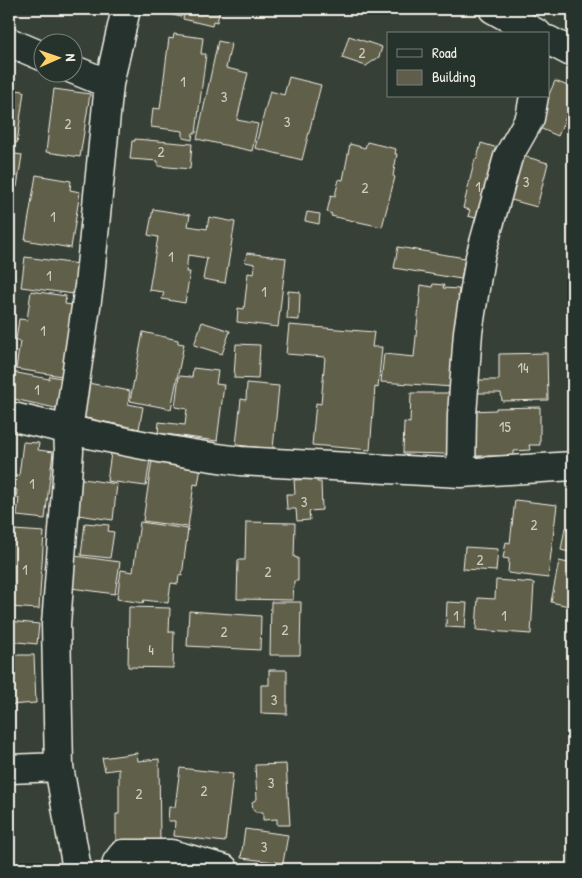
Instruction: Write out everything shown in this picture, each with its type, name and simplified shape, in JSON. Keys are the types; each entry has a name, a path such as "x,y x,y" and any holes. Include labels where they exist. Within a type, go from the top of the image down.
{"street":[{"path":"78,869 59,767 56,624 69,451 68,430 89,286 109,84 126,9"},
{"path":"493,9 534,32"},
{"path":"550,41 573,53"},
{"path":"9,42 32,52"},
{"path":"82,73 109,84"},
{"path":"462,473 462,415 468,332 480,257 508,157 530,118 534,98"},
{"path":"9,416 68,430 209,457 240,461 462,473 573,466"},
{"path":"9,769 59,767"},
{"path":"116,869 117,862 123,854 171,854 224,869"}],"building":[{"path":"146,9 183,9 181,17"},
{"path":"185,9 220,9 217,22 213,21 212,26 183,19"},
{"path":"174,34 203,38 201,54 206,54 196,133 193,133 192,140 183,138 183,131 151,127 153,108 160,109 169,38 173,39"},
{"path":"349,36 382,47 379,57 366,66 342,58"},
{"path":"218,41 231,44 226,68 248,73 237,120 258,124 252,151 197,139"},
{"path":"289,77 321,85 302,160 255,148 270,91 284,95"},
{"path":"9,81 16,82 15,90 24,91 17,143 9,141"},
{"path":"555,81 573,88 573,100 558,136 535,126 547,98 550,98 550,92"},
{"path":"54,89 90,94 80,157 46,152"},
{"path":"135,139 192,144 190,169 158,166 158,161 130,159 132,141 135,141"},
{"path":"367,142 396,149 395,154 397,154 393,176 395,177 382,227 331,216 332,214 327,212 331,195 335,196 339,179 343,180 350,144 365,148"},
{"path":"481,143 501,149 480,219 468,216 470,210 463,208 475,159 477,159"},
{"path":"9,153 22,155 17,187 9,185"},
{"path":"516,154 548,163 537,207 504,198"},
{"path":"36,175 71,181 70,190 80,192 71,248 25,240"},
{"path":"153,209 190,215 188,226 207,229 209,217 235,222 225,283 203,279 207,258 188,255 186,272 190,272 185,303 162,299 164,292 149,290 158,237 148,235"},
{"path":"307,212 320,214 319,224 305,221"},
{"path":"398,247 465,258 461,279 394,268"},
{"path":"247,253 286,258 278,327 237,322 238,308 244,309 248,273 254,274 255,264 245,262"},
{"path":"25,257 78,264 74,294 21,287"},
{"path":"433,284 444,285 443,288 459,289 458,297 463,298 461,315 456,315 456,319 460,319 453,387 381,382 384,354 414,357 421,285 432,287"},
{"path":"31,291 66,296 65,304 72,305 62,376 16,369 20,341 16,340 19,319 27,320"},
{"path":"288,291 300,292 299,320 287,319"},
{"path":"202,322 230,331 222,354 194,345"},
{"path":"289,325 374,332 372,347 382,347 378,388 375,387 370,450 312,445 316,403 321,404 325,357 286,354"},
{"path":"143,332 178,340 178,343 184,344 171,409 130,401"},
{"path":"236,344 260,345 258,379 234,378"},
{"path":"547,353 548,400 502,401 501,393 472,393 472,380 499,380 499,354"},
{"path":"193,368 218,371 216,384 224,385 217,441 158,433 159,422 185,425 187,409 175,407 179,376 192,377"},
{"path":"12,372 49,379 50,376 67,379 60,409 9,398 9,375 12,376"},
{"path":"83,382 130,391 128,404 143,407 139,429 76,416"},
{"path":"247,383 279,386 273,449 236,445 241,399 246,400"},
{"path":"411,393 449,393 447,454 403,453 404,422 410,423"},
{"path":"540,407 540,445 529,445 530,450 514,451 514,456 473,456 470,411 496,410 496,408"},
{"path":"23,442 39,443 38,450 53,452 45,519 17,516 19,498 16,498 17,490 14,489 16,475 19,476"},
{"path":"111,453 150,460 146,486 107,481"},
{"path":"152,460 201,467 198,485 194,484 188,527 143,521"},
{"path":"76,478 117,484 113,520 71,514"},
{"path":"317,479 317,482 321,482 322,510 309,511 310,520 297,521 296,509 287,509 286,494 295,494 294,480"},
{"path":"515,500 557,505 548,578 508,573 509,559 503,558 506,542 510,543"},
{"path":"9,516 15,516 14,530 44,532 39,609 9,607"},
{"path":"140,522 188,529 182,576 179,575 178,584 171,583 168,603 144,600 143,603 117,599 121,570 133,572"},
{"path":"246,522 295,523 294,557 298,558 298,581 294,581 293,600 237,599 238,560 245,560"},
{"path":"85,523 109,525 108,531 114,532 110,558 81,555"},
{"path":"565,528 573,530 573,553 561,550"},
{"path":"465,547 498,549 496,571 463,569"},
{"path":"75,556 120,562 115,594 71,588"},
{"path":"559,561 573,564 573,607 551,602"},
{"path":"496,580 534,583 531,634 476,630 478,598 495,599"},
{"path":"271,602 301,602 300,655 270,655"},
{"path":"447,602 467,603 465,628 446,627"},
{"path":"129,607 170,608 169,632 174,632 173,668 128,667"},
{"path":"189,611 261,616 260,650 187,646"},
{"path":"9,621 39,624 37,644 9,641"},
{"path":"9,655 34,655 36,703 9,705"},
{"path":"269,670 287,670 287,714 261,713 261,685 269,685"},
{"path":"137,753 138,761 159,759 160,841 116,841 116,814 119,814 119,769 105,771 102,758"},
{"path":"286,764 290,825 277,825 277,819 263,820 263,812 255,812 253,809 252,802 257,799 255,765"},
{"path":"180,768 233,774 225,842 174,836 175,821 168,821 169,807 175,807"},
{"path":"245,829 288,835 283,863 241,858"}]}
